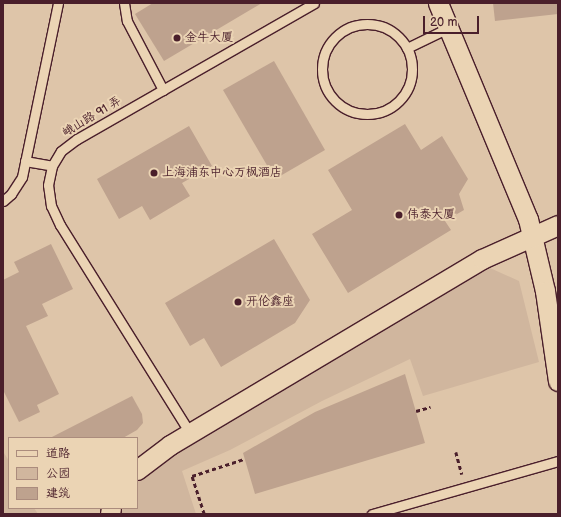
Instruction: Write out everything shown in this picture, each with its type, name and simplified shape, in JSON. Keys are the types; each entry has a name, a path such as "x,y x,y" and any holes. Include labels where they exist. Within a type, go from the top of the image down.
{"street":[{"path":"438,3 520,198 532,235 545,291 558,381"},
{"path":"138,469 190,433 482,259 532,235 558,225"}],"lane":[{"path":"3,201 11,194 22,177 58,3"},
{"path":"124,3 127,21 163,90"},
{"name":"峨山路 91 弄","path":"190,433 60,226 51,206 48,185 52,166 61,152 77,139 314,3"},
{"path":"361,24 376,25 391,30 407,48 412,69 410,84 402,98 390,108 377,113 363,114 349,110 337,102 328,91 322,78 322,63 326,49 334,37 346,29 361,24"},
{"path":"407,48 448,28"},
{"path":"25,161 52,166"},
{"path":"372,514 558,461"}],"path":[{"path":"416,411 430,407"},
{"path":"456,452 465,487"},
{"path":"204,514 192,476 244,459"}],"shaded area":[{"path":"3,3 558,3 558,514 3,514"}],"green space":[{"path":"490,268 519,281 539,362 423,396 410,359 322,401 230,450 182,471 196,514 121,514 123,509 138,509 138,481 199,437"},
{"path":"4,453 8,459 8,509 35,509 38,514 3,514"}],"building":[{"name":"金牛大厦","path":"153,3 262,3 164,61 135,14"},
{"path":"493,3 558,3 558,14 495,21"},
{"path":"274,61 325,150 275,179 223,90"},
{"name":"伟泰大厦","path":"405,124 421,150 442,136 468,179 459,194 464,210 445,221 451,230 348,293 312,234 352,210 328,170"},
{"name":"上海浦东中心万枫酒店","path":"189,126 212,166 182,183 190,196 150,220 142,206 119,219 97,179"},
{"name":"开伦鑫座","path":"274,239 310,300 295,323 221,367 204,338 190,346 165,303"},
{"path":"51,244 73,289 42,304 48,316 26,326 59,394 37,405 40,412 19,422 3,390 3,280 19,272 14,262"},
{"path":"405,374 425,443 255,494 243,453 315,412"},
{"path":"132,396 142,414 143,423 137,430 125,437 52,437"}],"place":[{"name":"金牛大厦","path":"177,38"},
{"name":"上海浦东中心万枫酒店","path":"154,173"},
{"name":"伟泰大厦","path":"399,215"},
{"name":"开伦鑫座","path":"238,302"}]}
